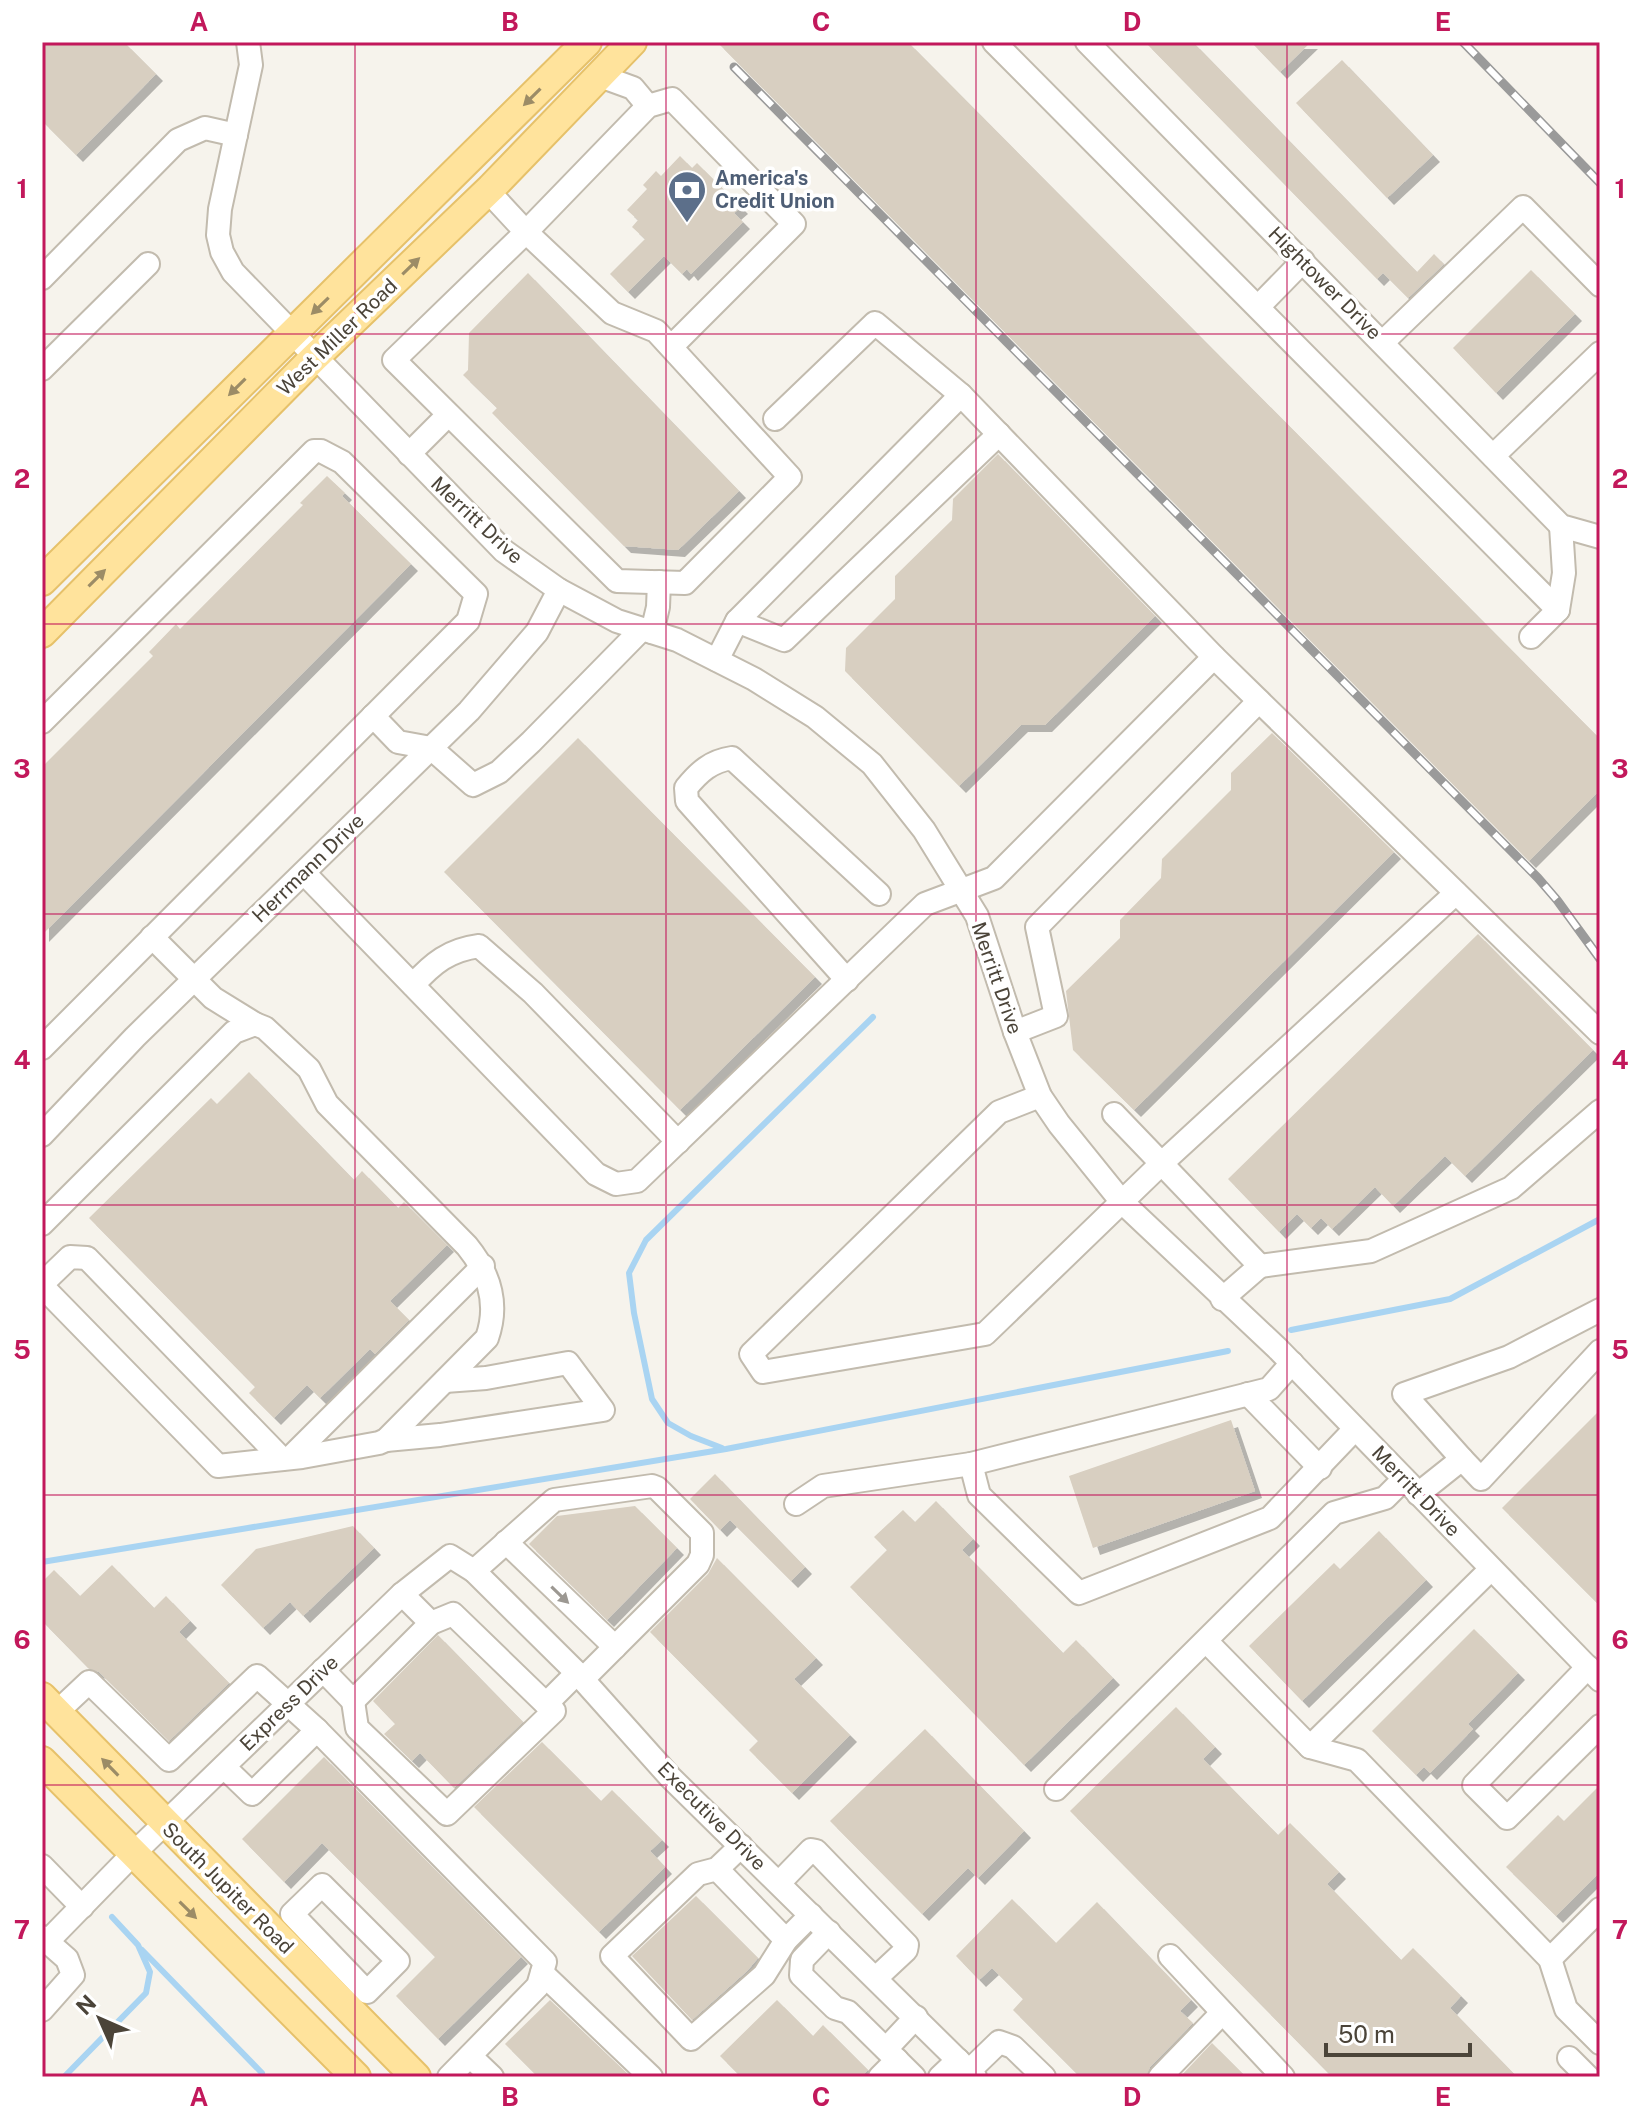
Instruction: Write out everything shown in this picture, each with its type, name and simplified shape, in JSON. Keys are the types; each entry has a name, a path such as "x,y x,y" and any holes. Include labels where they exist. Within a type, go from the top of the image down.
{"main road":[{"name":"West Miller Road","path":"42,581 587,42"},
{"name":"West Miller Road","path":"42,633 314,358 488,191 632,42"},
{"name":"South Jupiter Road","path":"49,1705 165,1823 315,1957 372,2033 416,2077"},
{"path":"42,1761 341,2072 372,2033"}],"street":[{"name":"Merritt Drive","path":"248,42 251,65 220,209 218,235 222,252 233,272 504,551 559,590 617,621 677,640 754,679 815,717 872,764 924,830 977,916 1015,1032 1040,1096 1122,1202 1292,1363 1594,1673"},
{"name":"Hightower Drive","path":"1087,42 1561,526"},
{"path":"998,43 1558,610"},
{"path":"600,76 633,88 648,106"},
{"path":"488,191 526,232 612,313 656,331 790,477 685,583 617,581 394,360 526,232 648,106 672,99 794,224 671,347"},
{"path":"42,278 178,140 205,128 236,135"},
{"path":"1383,342 1523,207 1600,285"},
{"path":"1258,307 1303,261"},
{"path":"42,369 148,264"},
{"path":"775,419 875,323 961,395 1214,657 1600,1033"},
{"path":"1493,456 1600,353"},
{"path":"717,660 737,621 961,395"},
{"path":"409,454 448,415"},
{"path":"737,621 784,640 999,434"},
{"path":"42,722 314,451 321,451 342,462 476,594 468,621 42,1048"},
{"path":"1531,637 1558,610 1564,573 1561,526 1600,537"},
{"path":"373,716 398,742 431,748 473,785 499,772 647,630 658,607 659,582"},
{"name":"Herrmann Drive","path":"42,1135 194,980 469,711 537,632 559,590"},
{"path":"304,873 596,1174 616,1184 637,1181 925,904 994,878 1214,657"},
{"path":"1015,1032 1056,1016 1037,927 1259,701"},
{"path":"847,980 687,801 686,788 717,760 732,758 879,894"},
{"path":"1040,1096 999,1112 751,1354 763,1372 985,1334 1162,1163 1456,893"},
{"path":"152,937 213,998 277,1037 309,1069 327,1104 483,1266 490,1287 493,1321 487,1338 386,1440"},
{"path":"413,985 430,966 459,948 479,946 533,993 678,1142"},
{"path":"42,1224 234,1032 255,1024"},
{"path":"1222,1299 1260,1266 1371,1251 1511,1188 1600,1111"},
{"path":"1114,1114 1260,1266"},
{"path":"286,1459 87,1258 70,1257 42,1285 218,1466 286,1459 386,1440 440,1435 603,1410 568,1363 486,1378 445,1381"},
{"path":"286,1459 483,1266"},
{"path":"1600,1310 1509,1357 1404,1394 1481,1479 1600,1351"},
{"path":"796,1504 823,1486 971,1464 1269,1389 1292,1363"},
{"path":"1248,1394 1320,1468"},
{"path":"971,1464 979,1495 1079,1593 1270,1518 1355,1429"},
{"path":"1056,1789 1334,1513 1385,1498 1462,1459"},
{"path":"474,1571 554,1500 652,1486 702,1533 702,1555 698,1564 615,1647 546,1704"},
{"path":"506,1542 615,1647"},
{"name":"Executive Drive","path":"450,1556 474,1571 580,1676 670,1777 968,2069"},
{"name":"Express Drive","path":"45,1940 402,1594 450,1556"},
{"path":"1310,1747 1491,1569"},
{"path":"402,1594 431,1623"},
{"path":"323,1670 353,1701 357,1728 447,1814 554,1711 453,1614 431,1623 353,1701"},
{"path":"1206,1641 1310,1747 1357,1760 1550,1959 1566,2009 1600,2043"},
{"path":"1594,1673 1474,1785 1507,1818 1600,1726"},
{"path":"49,1705 89,1682 169,1760 257,1676 317,1730 545,1962 538,1986 449,2077"},
{"path":"224,1767 252,1794 317,1730"},
{"path":"741,1846 717,1869 698,1874 612,1956 691,2039 764,1975 786,1940 811,1915"},
{"path":"779,1883 811,1850 816,1851 907,1945 906,1950 876,1978"},
{"path":"42,1866 82,1907"},
{"path":"717,1869 786,1940"},
{"path":"322,1885 398,1961 367,1992 315,1957 292,1914 322,1885"},
{"path":"1550,1959 1600,1909"},
{"path":"829,1932 802,1960 801,1975 835,2008 848,2012 899,2066"},
{"path":"42,2010 73,1975 67,1959 45,1940"},
{"path":"1170,1956 1283,2077"},
{"path":"542,1973 651,2077"},
{"path":"1160,2077 1222,2013"},
{"path":"880,2077 899,2066 916,2017"},
{"path":"940,2077 968,2069 999,2042 1013,2047 1044,2077"},
{"path":"470,2056 492,2077"},
{"path":"1569,2058 1588,2077"}],"building":[{"path":"42,42 124,42 156,74 76,155 42,121"},
{"path":"717,42 908,42 1600,739 1600,790 1529,861"},
{"path":"1145,42 1193,42 1417,272 1434,254 1444,264 1408,298 1383,273 1377,279"},
{"path":"1251,42 1311,42 1280,72"},
{"path":"1342,60 1433,155 1387,198 1296,103"},
{"name":"America's Credit Union","path":"680,156 692,168 697,163 741,207 734,213 743,222 691,274 687,269 682,274 664,256 628,292 610,274 645,239 632,227 638,220 627,210 647,189 643,185 656,171 661,176"},
{"path":"1531,270 1575,314 1496,393 1453,348"},
{"path":"528,273 739,491 678,550 624,546 492,413 497,408 463,375 468,370 469,333"},
{"path":"998,454 1155,616 1045,725 1021,725 959,786 845,671 846,648 895,599 895,576 952,520 953,499"},
{"path":"327,476 345,493 342,496 411,564 42,935 42,767 153,656 149,652 176,624 180,629 303,505 300,503"},
{"path":"1272,733 1394,852 1134,1110 1073,1050 1066,991 1120,938 1120,920 1161,878 1162,859 1231,790 1231,773"},
{"path":"578,738 815,977 680,1110 444,872"},
{"path":"1478,934 1593,1050 1465,1176 1445,1156 1393,1206 1375,1187 1332,1229 1321,1218 1311,1228 1297,1214 1279,1232 1228,1179"},
{"path":"249,1072 354,1180 362,1171 398,1208 404,1202 447,1245 390,1301 409,1320 375,1354 370,1349 320,1398 307,1385 274,1418 249,1393 255,1387 89,1218 211,1098 217,1104"},
{"path":"1600,1410 1600,1606 1502,1508"},
{"path":"1231,1420 1255,1491 1093,1548 1069,1476"},
{"path":"715,1474 805,1567 791,1581 730,1520 720,1530 690,1499"},
{"path":"936,1501 973,1539 962,1550 1063,1653 1076,1640 1113,1678 1024,1765 850,1587 887,1550 874,1537 903,1510 915,1522"},
{"path":"635,1506 677,1548 607,1620 529,1544 557,1516"},
{"path":"353,1526 374,1548 303,1616 290,1602 263,1628 221,1585 256,1549"},
{"path":"1379,1531 1426,1580 1302,1701 1249,1646 1334,1563 1340,1569"},
{"path":"717,1558 816,1658 794,1679 850,1735 792,1793 749,1750 758,1741 650,1632 708,1574"},
{"path":"112,1565 154,1608 166,1596 190,1621 179,1632 229,1683 169,1741 99,1672 88,1668 42,1621 42,1582 54,1570 80,1596"},
{"path":"1474,1629 1518,1673 1468,1724 1473,1729 1430,1773 1424,1767 1416,1775 1372,1731"},
{"path":"438,1635 523,1722 454,1788 420,1753 412,1761 384,1734 395,1724 373,1701"},
{"path":"1176,1707 1215,1747 1203,1759 1278,1835 1290,1823 1339,1872 1327,1884 1401,1960 1413,1948 1461,1996 1450,2008 1517,2077 1332,2077 1070,1811"},
{"path":"925,1729 1024,1831 978,1878 968,1868 922,1914 830,1821"},
{"path":"542,1742 601,1801 612,1790 662,1840 650,1851 665,1867 599,1932 474,1807"},
{"path":"324,1757 521,1957 438,2039 396,1996 435,1957 322,1843 284,1882 242,1839"},
{"path":"1600,1785 1600,1872 1556,1916 1506,1867 1558,1815 1564,1821"},
{"path":"696,1896 758,1958 692,2020 632,1956"},
{"path":"1012,1899 1056,1943 1097,1902 1191,2000 1180,2011 1193,2023 1150,2067 1146,2077 1080,2077 1013,2010 1023,1999 992,1968 979,1980 956,1956"},
{"path":"550,2000 631,2077 538,2077 505,2044"},
{"path":"777,2000 813,2036 823,2025 868,2070 861,2077 741,2077 720,2056"},
{"path":"1212,2043 1246,2077 1180,2077"}],"waterway":[{"path":"722,1448 668,1423 652,1399 629,1273 646,1240 873,1017"},
{"path":"1291,1330 1450,1299 1600,1219"},
{"path":"42,1562 726,1449 1228,1351"},
{"path":"64,2077 146,1993 150,1972 138,1945 112,1917"},
{"path":"142,1950 262,2073"}],"railway":[{"path":"1463,42 1600,183"},
{"path":"734,67 1538,878 1600,959"}],"place":[{"name":"America's Credit Union","path":"687,224"}]}
